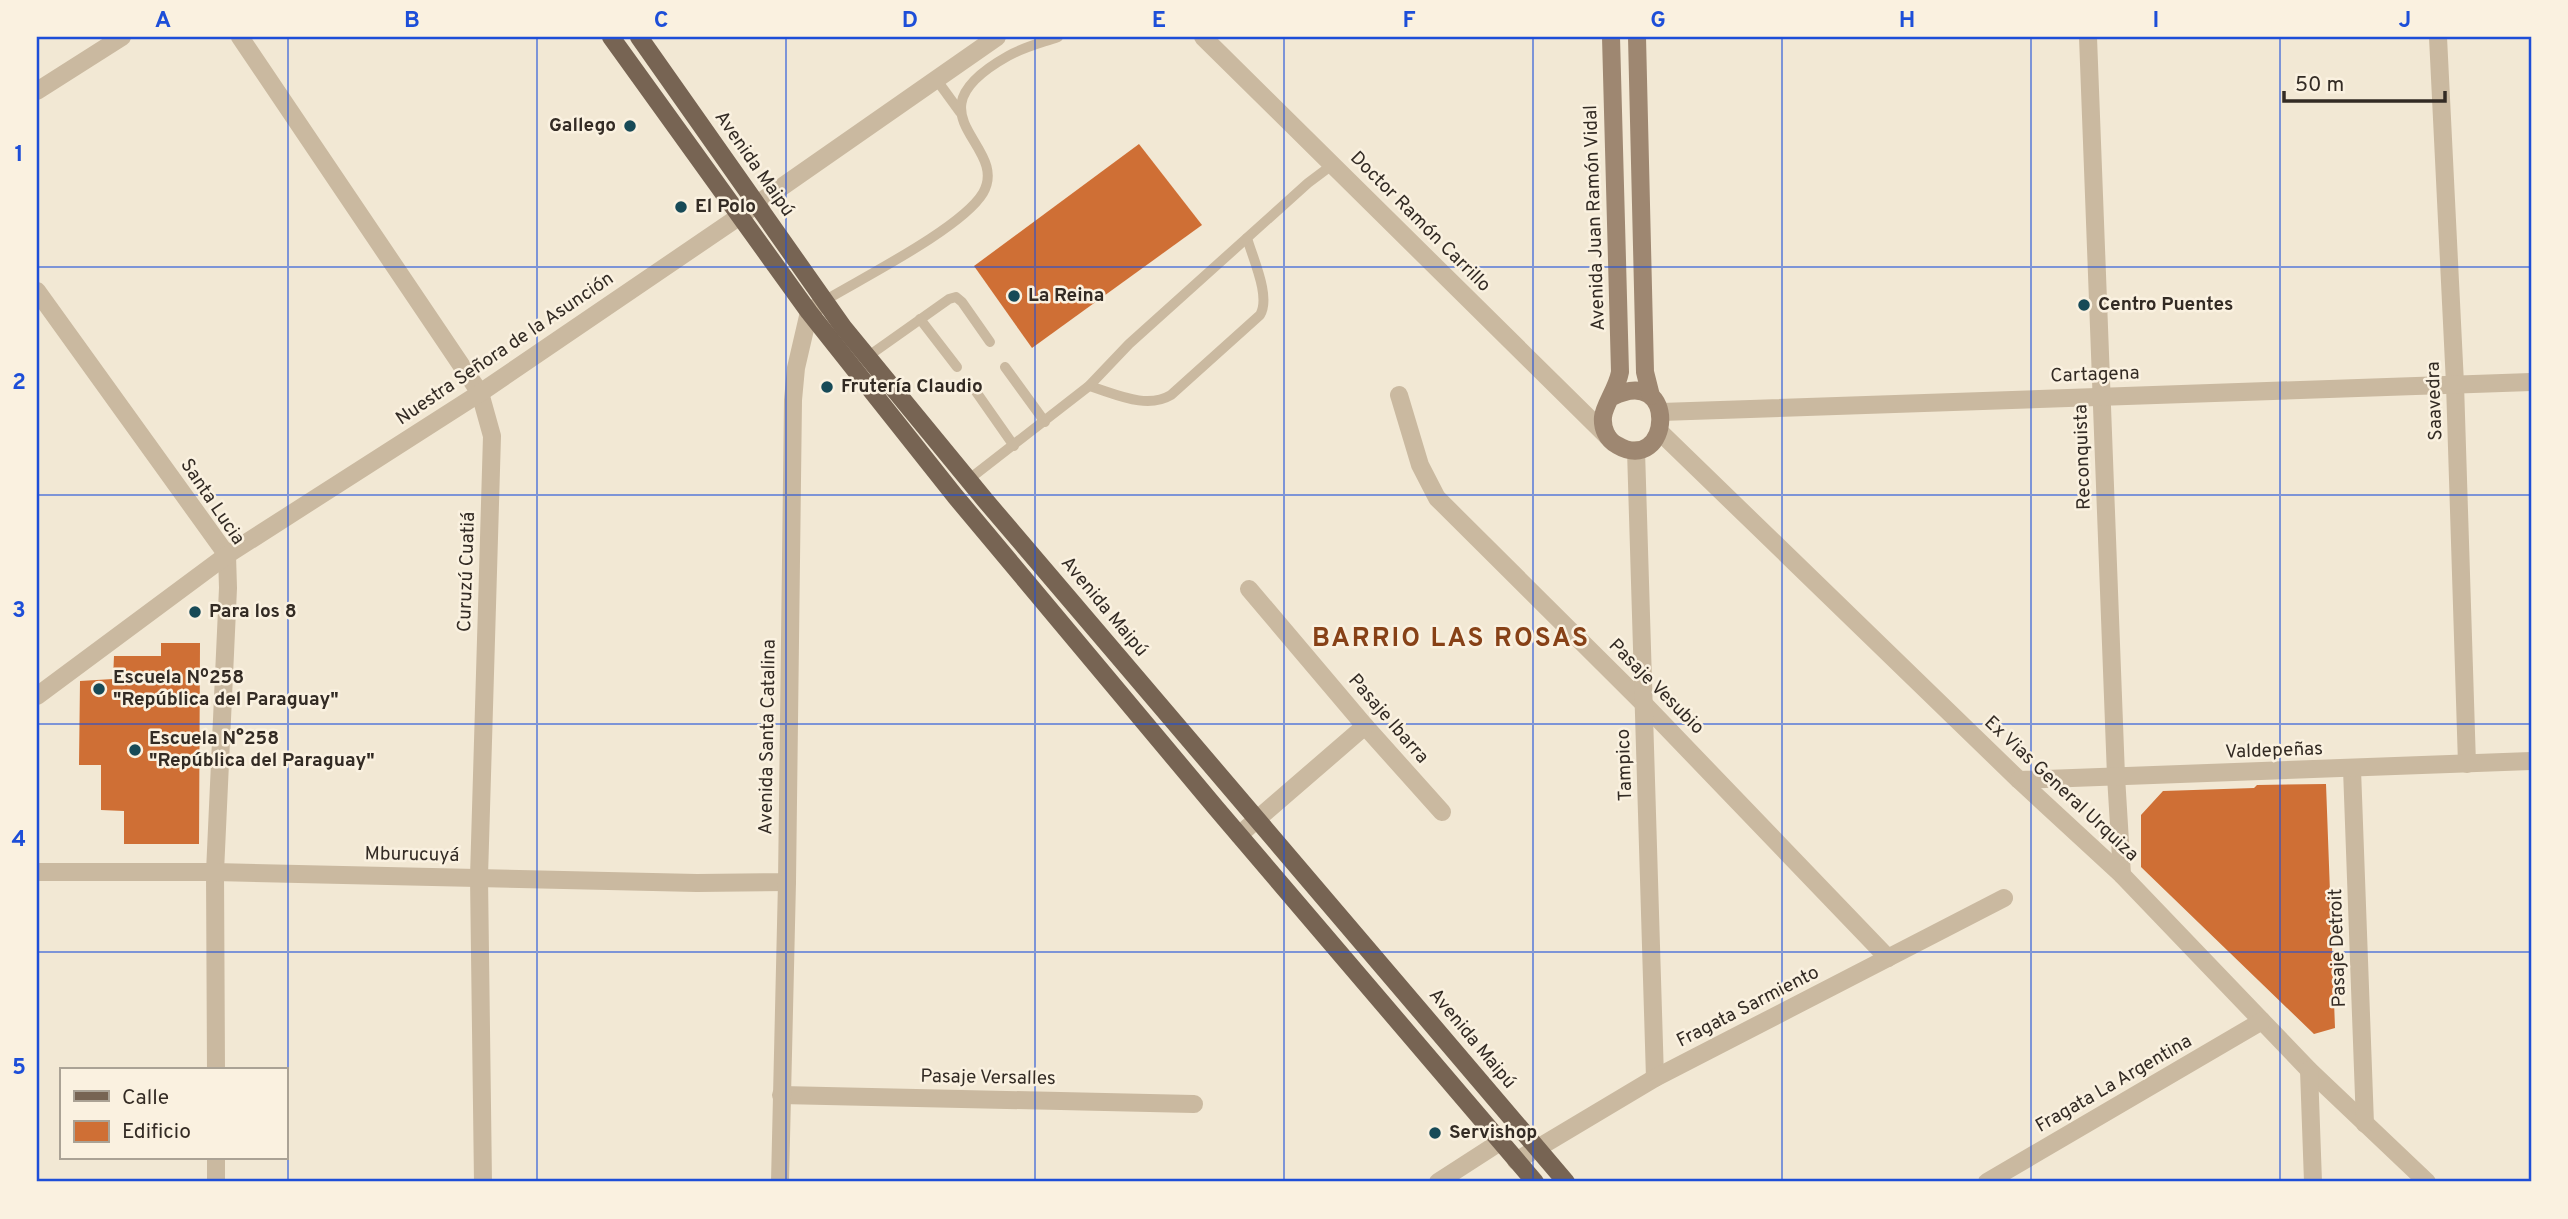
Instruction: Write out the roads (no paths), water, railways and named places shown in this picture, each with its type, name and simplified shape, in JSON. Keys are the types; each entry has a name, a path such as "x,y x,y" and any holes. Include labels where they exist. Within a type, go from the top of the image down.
{"main road":[{"path":"611,37 809,312 955,496 1535,1182"},
{"name":"Avenida Maipú","path":"639,37 867,357 968,480 1566,1182"},
{"name":"Avenida Juan Ramón Vidal","path":"1611,37 1620,372 1612,397"},
{"path":"1637,37 1645,372 1651,396 1661,412 1660,432 1655,441 1636,450 1616,445 1603,426 1603,415 1612,397 1631,391 1641,391 1651,396"}],"street":[{"path":"37,91 122,37"},
{"name":"Curuzú Cuatiá","path":"240,37 480,393 492,436 479,877 483,1182"},
{"name":"Nuestra Señora de la Asunción","path":"37,696 227,555 480,393 997,37"},
{"name":"Doctor Ramón Carrillo","path":"1203,37 1608,437"},
{"name":"Reconquista","path":"2088,37 2122,875"},
{"name":"Saavedra","path":"2438,37 2455,384 2467,764"},
{"name":"Santa Lucia","path":"37,291 227,555 228,588 215,872 216,1068"},
{"path":"809,312 824,300"},
{"name":"Avenida Santa Catalina","path":"780,1182 793,400 796,368 809,312"},
{"name":"Cartagena","path":"1661,412 2531,382"},
{"name":"Pasaje Vesubio","path":"1399,395 1420,465 1437,498 1644,704 1888,958"},
{"name":"Ex Vias General Urquiza","path":"1660,432 2019,780 2122,875 2309,1070 2427,1182"},
{"name":"Tampico","path":"1636,450 1655,1078"},
{"name":"Pasaje Ibarra","path":"1249,589 1365,726 1442,811"},
{"path":"1239,835 1365,726"},
{"name":"Valdepeñas","path":"2019,780 2531,761"},
{"name":"Pasaje Detroit","path":"2352,769 2365,1124"},
{"name":"Mburucuyá","path":"37,872 215,872 697,883 787,882"},
{"name":"Fragata Sarmiento","path":"1516,1161 1655,1078 2004,898"},
{"name":"Fragata La Argentina","path":"1987,1182 2262,1021"},
{"path":"2309,1070 2312,1182"},
{"name":"Pasaje Versalles","path":"781,1095 1194,1104"},
{"path":"1438,1182 1500,1142"},
{"path":"216,1160 216,1182"}],"lane":[{"path":"960,112 968,88 992,66 1027,47 1058,37"},
{"path":"824,300 940,232 975,204 982,194 987,183 985,162 960,112 936,79"},
{"path":"968,480 1088,386 1129,344 1332,165"},
{"path":"1088,386 1149,403 1161,401 1171,396 1260,316 1264,297 1247,238"},
{"path":"867,357 949,299 956,298 962,302 990,342"},
{"path":"920,319 957,367"},
{"path":"1005,367 1045,422"},
{"path":"972,386 1014,446"}],"place":[{"name":"Gallego","path":"630,126"},
{"name":"El Polo","path":"681,207"},
{"name":"La Reina","path":"1014,296"},
{"name":"Centro Puentes","path":"2084,305"},
{"name":"Frutería Claudio","path":"827,387"},
{"name":"Para los 8","path":"195,612"},
{"name":"Escuela Nº258 \"República del Paraguay\"","path":"99,689"},
{"name":"Escuela N°258 \"República del Paraguay\"","path":"135,750"},
{"name":"Servishop","path":"1435,1133"}],"district":[{"name":"BARRIO LAS ROSAS","path":"1451,639"}]}
